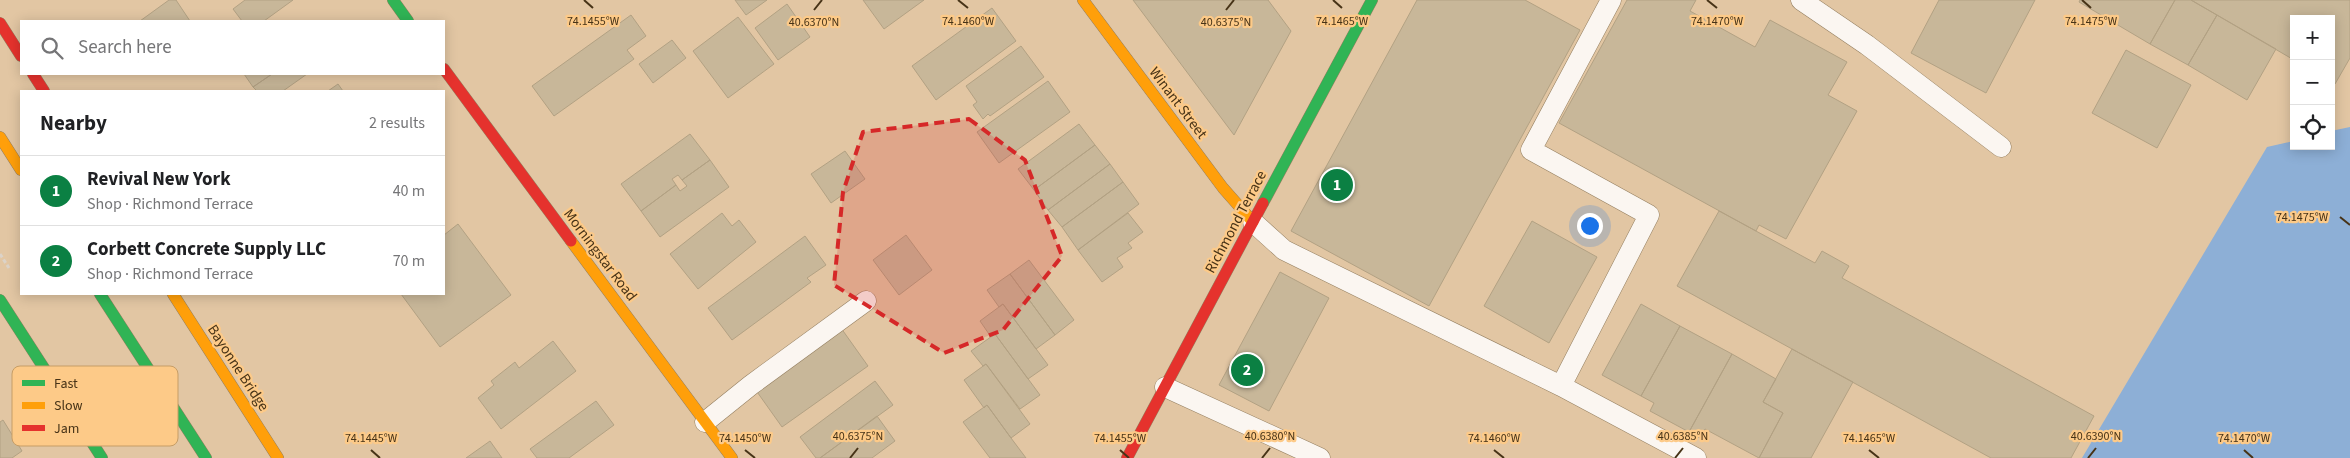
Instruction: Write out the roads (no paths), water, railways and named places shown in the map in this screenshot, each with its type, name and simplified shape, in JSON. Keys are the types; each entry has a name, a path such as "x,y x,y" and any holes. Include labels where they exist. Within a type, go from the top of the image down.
{"main road":[{"path":"393,0 407,20"},
{"name":"Winant Street","path":"1083,0 1223,188 1253,222"},
{"name":"Richmond Terrace","path":"1127,458 1372,0"},
{"path":"0,23 20,54"},
{"name":"Morningstar Road","path":"445,70 732,458"},
{"path":"34,75 43,90"},
{"path":"0,137 20,168"},
{"path":"101,295 147,366"},
{"name":"Bayonne Bridge","path":"174,295 278,458"},
{"path":"0,300 43,366"},
{"path":"178,415 206,458"},
{"path":"94,446 102,458"}],"lane":[{"path":"1561,386 1649,215 1531,150 1611,0"},
{"path":"1801,0 1891,62 2001,147"},
{"path":"1253,222 1284,250 1561,386 1696,458"},
{"path":"705,422 751,385 866,302"},
{"path":"1165,386 1320,458"}],"water":[{"path":"2350,127 2350,458 2082,458 2267,147 2290,142 2290,150 2335,150 2335,130"}],"place":[{"name":"Revival New York","path":"1337,185"},
{"name":"Corbett Concrete Supply LLC","path":"1247,370"}]}
